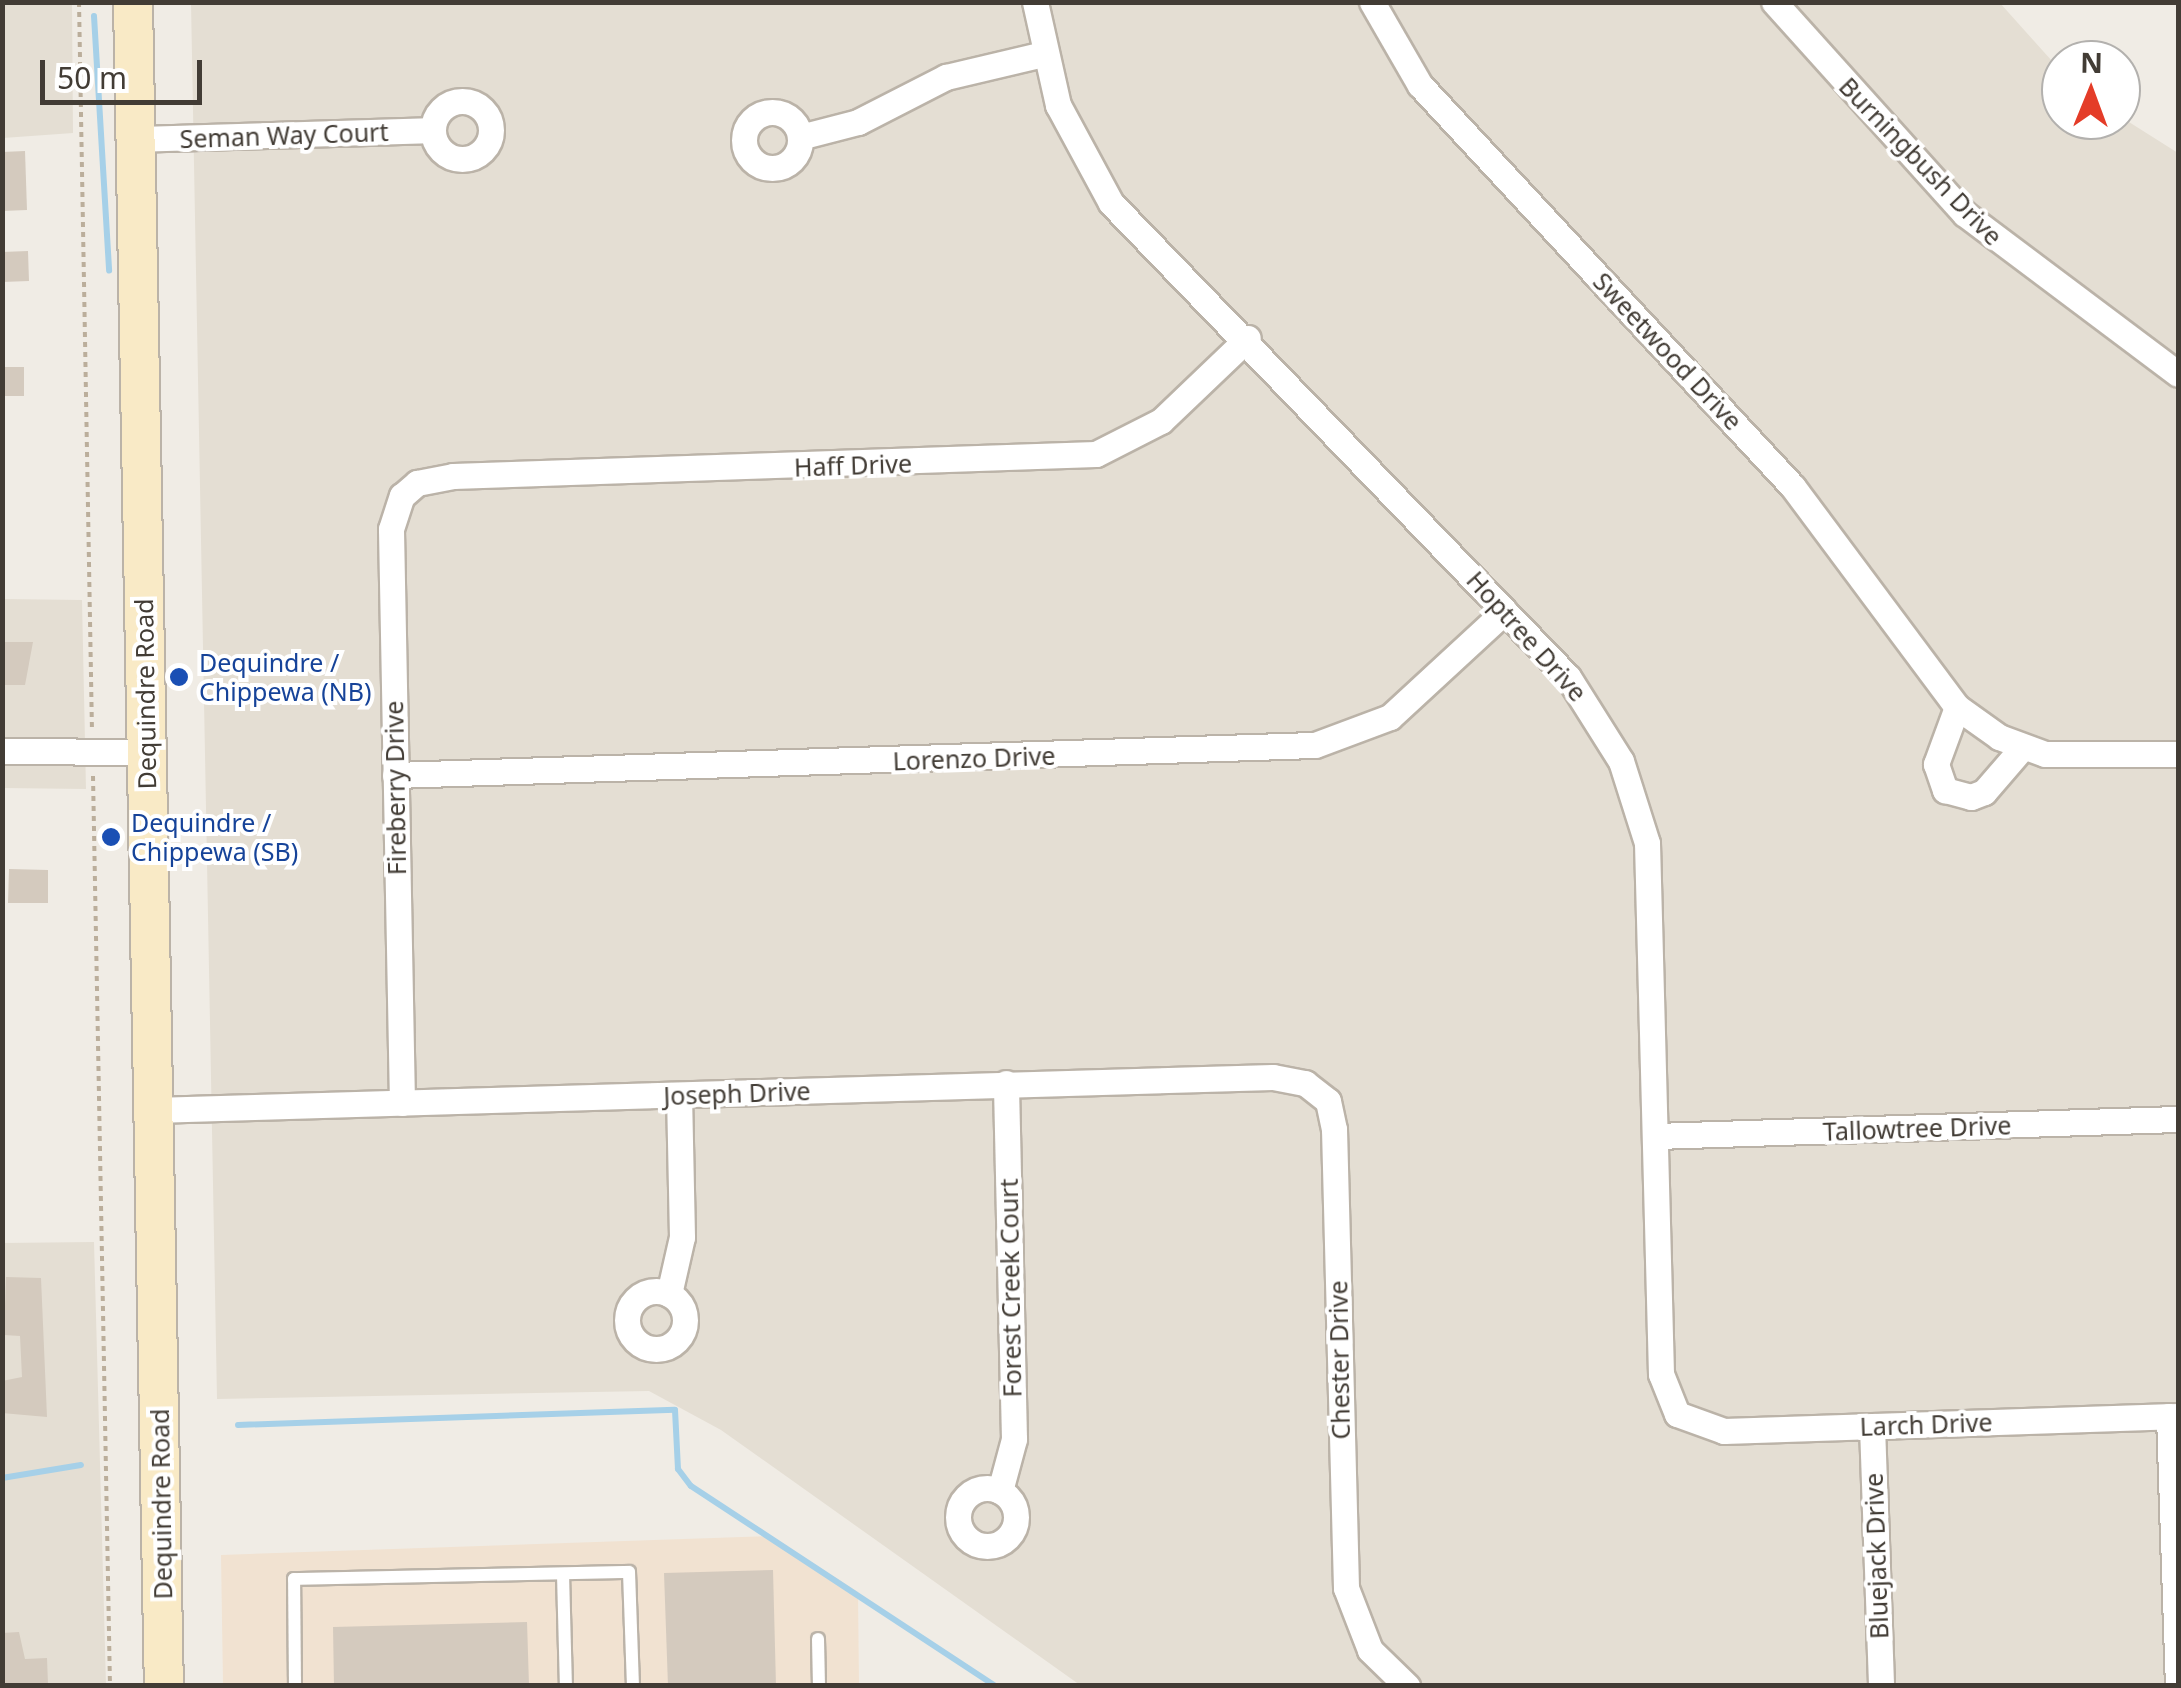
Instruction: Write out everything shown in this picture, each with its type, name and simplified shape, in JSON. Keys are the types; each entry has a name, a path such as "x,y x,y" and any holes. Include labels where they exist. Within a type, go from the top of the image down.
{"main road":[{"name":"Dequindre Road","path":"133,2 164,1686"}],"street":[{"name":"Hoptree Drive","path":"1035,2 1043,54 1072,140 1112,203 1248,338 1588,701 1640,815 1656,1136 1661,1374 1677,1414"},
{"name":"Sweetwood Drive","path":"1372,2 1420,84 1794,486 1957,707 2022,748 2068,757 2178,754"},
{"name":"Burningbush Drive","path":"1774,2 1965,214 2178,374"},
{"path":"800,137 858,122 946,77 1043,54"},
{"name":"Seman Way Court","path":"136,139 432,130"},
{"name":"Haff Drive","path":"417,483 1096,454 1160,421 1248,338"},
{"name":"Fireberry Drive","path":"402,1103 391,529 402,496 417,483"},
{"name":"Lorenzo Drive","path":"395,775 1315,745 1390,717 1506,611"},
{"path":"1957,707 1936,764 1946,790 1971,798 1984,792 2022,748"},
{"path":"2,751 146,752"},
{"name":"Joseph Drive","path":"153,1110 1273,1077 1318,1091"},
{"name":"Forest Creek Court","path":"1000,1491 1014,1439 1006,1083"},
{"name":"Chester Drive","path":"1318,1091 1334,1128 1344,1565 1360,1632 1407,1686"},
{"path":"670,1294 682,1238 679,1095"},
{"name":"Tallowtree Drive","path":"1656,1136 2178,1119"},
{"name":"Larch Drive","path":"1677,1414 1724,1431 2174,1416"},
{"path":"2174,1416 2178,1686"},
{"name":"Bluejack Drive","path":"1872,1426 1880,1686"}],"lane":[{"path":"294,1686 294,1579 630,1572 633,1686"},
{"path":"563,1574 566,1686"},
{"path":"818,1639 820,1686"}],"path":[{"path":"79,2 92,736"},
{"path":"93,770 110,1686"}],"shaded area":[{"path":"3,2 72,3 73,133 3,138"},
{"path":"191,3 2000,3 2041,49 2041,140 2141,140 2141,130 2178,153 2178,1685 1080,1685 721,1430 649,1391 217,1399"},
{"path":"3,599 82,600 86,789 3,788"},
{"path":"94,1242 106,1685 3,1685 2,1243"},
{"path":"771,1536 858,1592 859,1685 223,1685 221,1555"}],"building":[{"path":"25,151 27,210 2,211 2,152"},
{"path":"28,251 29,281 2,282 2,252"},
{"path":"2,367 24,367 24,396 2,396"},
{"path":"2,642 33,642 25,685 2,685"},
{"path":"9,869 48,870 48,903 8,903"},
{"path":"6,1277 41,1278 47,1417 2,1413 2,1381 22,1377 20,1336 4,1335"},
{"path":"773,1570 776,1686 668,1686 664,1573"},
{"path":"527,1622 529,1686 334,1686 333,1627"},
{"path":"19,1632 25,1659 47,1658 48,1684 2,1686 2,1633"}],"waterway":[{"path":"94,16 109,271"},
{"path":"238,1425 675,1410 678,1469 691,1486 996,1686"},
{"path":"2,1478 81,1465"}],"place":[{"name":"Dequindre / Chippewa (NB)","path":"179,677"},
{"name":"Dequindre / Chippewa (SB)","path":"111,837"}]}
